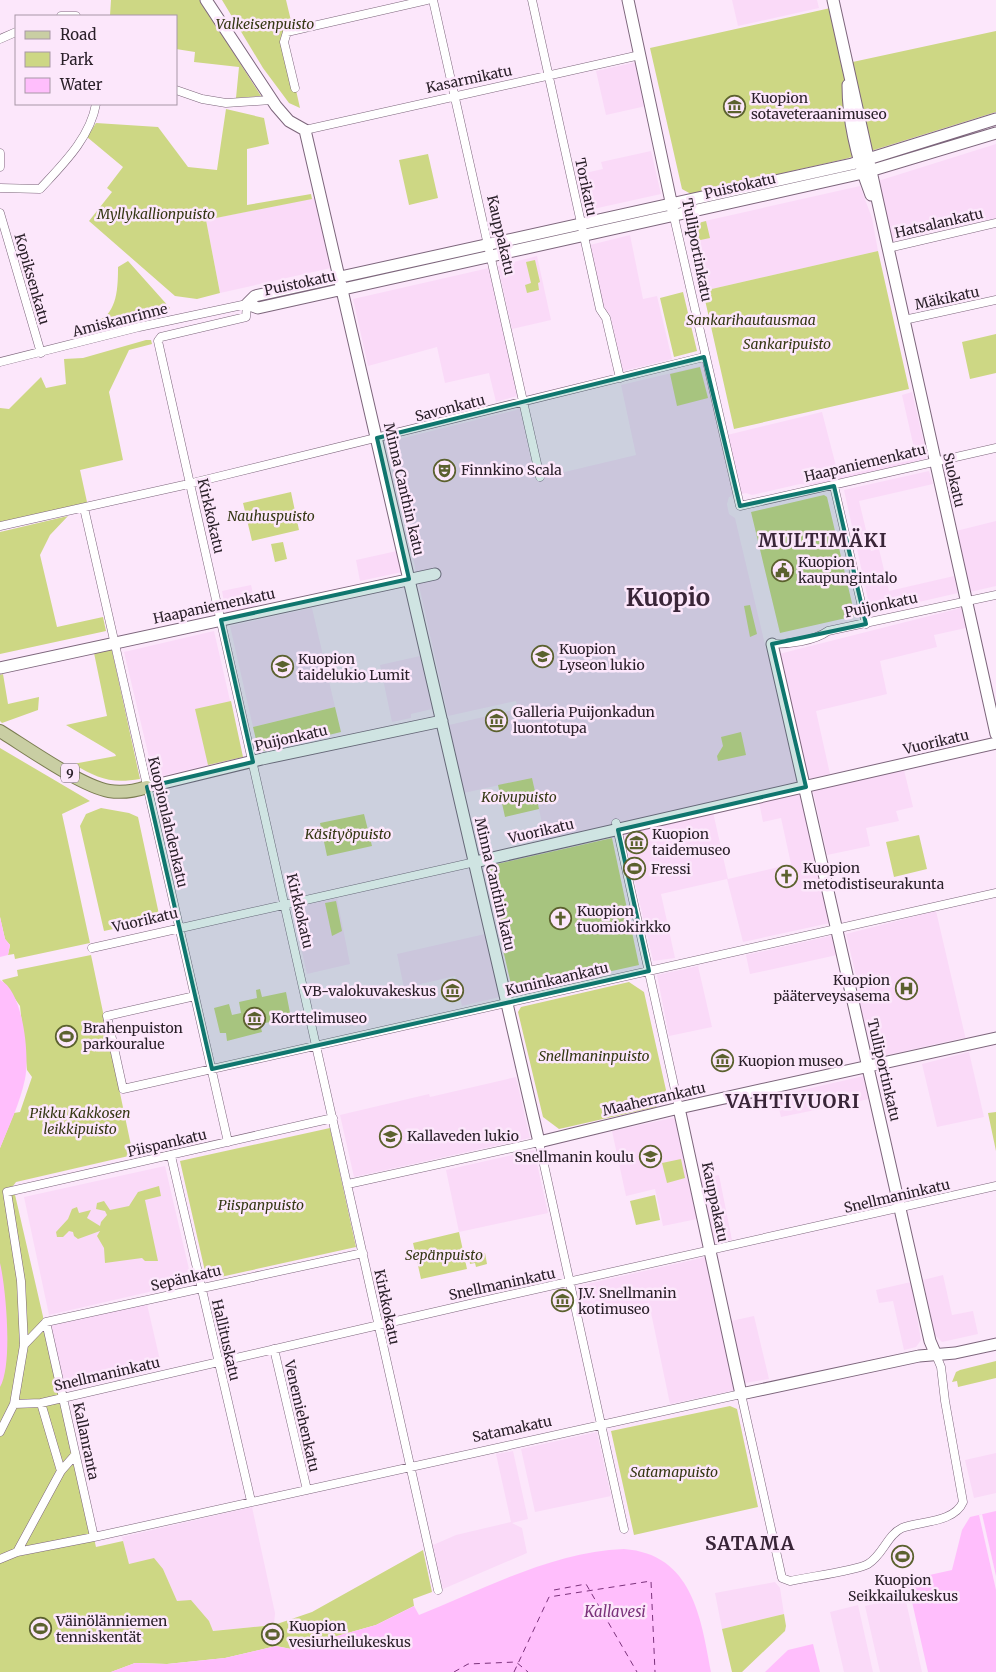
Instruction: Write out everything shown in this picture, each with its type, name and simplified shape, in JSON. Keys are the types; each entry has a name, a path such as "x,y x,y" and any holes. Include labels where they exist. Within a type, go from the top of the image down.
{"main road":[{"path":"206,0 271,100 289,121 305,130"},
{"name":"Tulliportinkatu","path":"628,0 673,211"},
{"name":"Suokatu","path":"834,0 847,63 848,105 885,232 996,734"},
{"name":"Puistokatu","path":"866,166 996,119"},
{"name":"Minna Canthin katu","path":"305,130 342,283 539,1142"},
{"name":"Puistokatu","path":"342,283 490,257 996,133"},
{"name":"Puistokatu","path":"247,304 258,308 342,283 488,244 581,223 673,211"},
{"name":"Haapaniemenkatu","path":"0,668 435,574"},
{"name":"Tulliportinkatu","path":"772,644 806,786 930,1342 936,1355"},
{"name":"Puijonkatu","path":"147,787 442,721"},
{"name":"9","path":"0,731 73,775 100,788 116,792 147,787"},
{"name":"Vuorikatu","path":"475,862 617,827 996,743"},
{"name":"Maaherrankatu","path":"539,1142 679,1108 996,1038"},
{"name":"Kauppakatu","path":"679,1108 741,1394"},
{"name":"Satamakatu","path":"741,1394 996,1344"}],"street":[{"path":"295,88 284,42 284,37 290,30 427,0"},
{"name":"Kauppakatu","path":"433,0 540,477"},
{"name":"Torikatu","path":"532,0 600,309 606,318 620,378"},
{"path":"0,39 15,32"},
{"name":"Kasarmikatu","path":"305,130 640,55"},
{"path":"178,91 202,100 226,102 271,100"},
{"path":"0,188 40,189 83,137 91,122 96,105"},
{"path":"0,153 0,168"},
{"name":"Tulliportinkatu","path":"673,211 704,357 740,506"},
{"name":"Kopiksenkatu","path":"0,213 41,353"},
{"name":"Hatsalankatu","path":"888,248 996,224"},
{"name":"Mäkikatu","path":"904,320 996,300"},
{"name":"Amiskanrinne","path":"0,362 139,327 247,304"},
{"name":"Kirkkokatu","path":"247,304 246,317 161,337 158,341 438,1590"},
{"name":"Savonkatu","path":"0,526 191,484 704,357"},
{"name":"Haapaniemenkatu","path":"740,506 996,448"},
{"path":"834,486 866,624"},
{"name":"Kuopionlahdenkatu","path":"84,508 228,1142"},
{"name":"Puijonkatu","path":"772,644 784,644 828,632 996,595"},
{"name":"Kauppakatu","path":"617,827 679,1108"},
{"name":"Vuorikatu","path":"92,948 475,862"},
{"name":"Kuninkaankatu","path":"195,996 107,1016 123,1089 996,893"},
{"name":"Piispankatu","path":"24,1345 20,1282 7,1192 333,1118"},
{"name":"Maaherrankatu","path":"348,1184 539,1142"},
{"name":"Minna Canthin katu","path":"539,1142 624,1529"},
{"name":"Hallituskatu","path":"171,1156 251,1501"},
{"name":"Snellmaninkatu","path":"14,1404 41,1403 218,1361 996,1186"},
{"name":"Sepänkatu","path":"46,1322 363,1253"},
{"path":"0,1432 14,1404 24,1345 46,1322"},
{"name":"Kallanranta","path":"46,1322 94,1537"},
{"name":"Venemiehenkatu","path":"274,1349 307,1490"},
{"name":"Tulliportinkatu","path":"790,1581 867,1565 880,1555 892,1536 900,1529 949,1516 959,1509 963,1502 944,1401 941,1367 936,1355"},
{"name":"Kauppakatu","path":"741,1394 780,1575 784,1580 790,1581"},
{"name":"Satamakatu","path":"0,1559 17,1552 94,1537 741,1394"},
{"path":"41,1403 61,1471"},
{"path":"17,1552 61,1471 75,1454"}],"highlighted area":[{"path":"704,357 740,506 834,486 866,624 772,644 806,787 618,830 649,971 212,1069 147,787 253,762 221,620 409,579 377,438"}],"shaded area":[{"path":"732,0 817,0 819,8 738,26"},
{"path":"637,62 646,106 606,115 596,71"},
{"path":"996,144 996,218 892,241 878,181"},
{"path":"651,151 661,194 584,211 576,175 603,169 601,162"},
{"path":"860,186 872,218 878,251 703,291 687,225"},
{"path":"314,198 331,268 220,293 206,220"},
{"path":"630,235 643,299 657,296 672,359 623,371 610,314 604,308 590,245"},
{"path":"537,256 551,320 512,329 498,266"},
{"path":"489,268 517,396 496,402 489,373 445,383 437,347 368,366 353,299"},
{"path":"704,357 723,436 822,412 836,466 914,448 902,395 912,392 927,456 925,459 844,479 811,485 800,484 752,495 746,493 729,497 727,504 729,514 735,518 767,653 770,656 783,653 961,608 966,628 934,635 937,647 880,661 887,694 816,711 830,774 546,841 532,778 464,793 449,725 518,709 516,701 448,716 387,442 520,409 535,479 636,455 621,385 701,366 700,359"},
{"path":"929,471 933,484 859,501 871,551 879,549 889,591 954,576 958,593 871,613 844,490"},
{"path":"996,521 996,586 970,592 956,531"},
{"path":"397,551 402,572 360,581 356,560"},
{"path":"251,585 256,606 226,613 222,591"},
{"name":"Kuopion taidelukio Lumit","path":"312,608 335,707 253,727 230,626"},
{"path":"214,631 243,757 154,778 124,652"},
{"path":"420,656 432,709 411,714 411,718 392,722 380,665"},
{"path":"904,770 913,807 896,811 899,821 866,828 870,846 827,855 813,791"},
{"path":"801,793 830,923 743,942 727,879 661,894 675,958 653,961 624,835 713,812 728,879 791,864 781,818 763,822 759,802"},
{"path":"337,898 350,964 307,974 292,908"},
{"name":"Kuopion pääterveysasema","path":"936,911 966,1040 963,1038 874,1058 857,995 858,984 846,934"},
{"path":"485,934 500,997 462,1006 455,976 404,988 397,954"},
{"path":"830,936 833,938 837,955 750,974 746,955"},
{"path":"698,966 712,1027 669,1036 657,975"},
{"path":"969,1052 984,1117 937,1127 922,1064"},
{"path":"864,1076 869,1099 781,1117 776,1096"},
{"path":"516,1077 530,1138 354,1177 340,1115 429,1094 430,1097"},
{"name":"Snellmanin koulu","path":"672,1118 675,1119 697,1219 663,1226 655,1189 626,1196 612,1131"},
{"path":"534,1150 548,1213 459,1232 446,1170"},
{"path":"165,1166 192,1282 49,1315 24,1197"},
{"path":"719,1175 732,1240 714,1243 700,1179"},
{"path":"706,1257 736,1390 670,1404 649,1303 584,1317 578,1286"},
{"path":"943,1275 952,1315 973,1311 978,1334 942,1342 935,1335 923,1280"},
{"path":"911,1282 921,1340 916,1347 904,1350 893,1301 879,1303 876,1290"},
{"path":"147,1304 162,1369 66,1391 51,1326"},
{"path":"754,1316 769,1379 745,1383 731,1321"},
{"path":"597,1432 611,1496 535,1512 521,1449"},
{"path":"513,1451 528,1519 512,1523 522,1528 527,1553 443,1589 433,1545 456,1535 511,1522 496,1454"},
{"path":"996,1453 996,1493 974,1498 965,1460"},
{"path":"252,1507 275,1613 274,1625 212,1631 209,1621 177,1601 163,1569 129,1564 122,1537"},
{"path":"775,1582 780,1588 784,1614 722,1629 715,1593"},
{"path":"905,1597 922,1672 880,1672 865,1606"},
{"path":"858,1605 873,1672 844,1672 830,1612"}],"green space":[{"path":"111,0 200,0 261,96 236,98 239,67 194,62 195,52 178,49 178,15 110,15"},
{"name":"Valkeisenpuisto","path":"222,0 286,0 292,25 288,26 289,30 284,37 300,108 289,103 263,68"},
{"path":"835,7 848,63 996,31 996,112 845,159 691,194 682,189 650,48"},
{"name":"Myllykallionpuisto","path":"226,109 264,118 269,144 247,149 247,205 311,194 312,199 206,220 220,293 197,299 175,296 89,221 112,192 107,188 123,167 87,137 96,123 158,127 188,167 217,170"},
{"path":"428,154 438,198 409,205 399,160"},
{"path":"706,221 710,238 691,242 687,226"},
{"name":"Sankaripuisto","path":"878,251 909,389 734,429 703,291"},
{"path":"535,260 540,282 538,283 539,290 527,293 525,285 531,283 526,262"},
{"name":"Myllykallionpuisto","path":"128,261 170,308 163,313 101,328 97,321 104,317 113,306 118,282 118,267"},
{"path":"683,292 697,351 674,357 660,298"},
{"path":"996,334 996,373 970,379 962,342"},
{"path":"151,340 152,344 129,350 109,392 123,460 80,470 87,502 84,508 0,526 0,408 9,409 41,377 46,388 66,384 64,359 83,358"},
{"path":"700,367 708,398 677,406 670,374"},
{"name":"Nauhuspuisto","path":"291,492 299,530 252,541 243,503"},
{"path":"824,495 827,497 855,616 780,633 751,512"},
{"path":"68,516 50,535 40,555 57,627 103,617 106,631 0,654 0,532"},
{"path":"283,542 287,559 275,562 271,544"},
{"path":"750,605 757,634 750,637 744,606"},
{"path":"111,646 140,779 120,781 105,779 73,764 116,756 66,725 107,716 94,653"},
{"path":"3,674 8,704 39,697 38,710 2,723 0,721 0,675"},
{"path":"231,701 243,757 208,765 195,709"},
{"path":"335,707 341,732 263,751 258,748 253,727"},
{"path":"741,732 746,755 718,761 717,756 723,746 721,737"},
{"path":"0,748 90,801 62,814 90,943 15,959 14,954 8,955 10,945 5,939 0,917"},
{"name":"Koivupuisto","path":"532,778 539,809 505,817 498,785"},
{"path":"101,808 129,813 138,817 160,919 104,931 80,826 86,814"},
{"name":"Käsityöpuisto","path":"364,814 372,846 327,856 320,823"},
{"path":"919,835 927,869 894,877 886,842"},
{"path":"612,838 639,965 513,993 484,867"},
{"path":"336,901 342,931 332,936 325,903"},
{"name":"Pikku Kakkosen leikkipuisto","path":"91,955 133,1155 16,1182 13,1186 96,1547 123,1541 129,1564 154,1558 163,1569 177,1601 191,1600 209,1621 213,1631 274,1625 312,1612 423,1550 432,1592 413,1599 414,1606 376,1625 291,1649 276,1646 225,1658 167,1664 135,1663 111,1672 0,1672 0,1148 14,1113 20,1112 32,1077 27,1070 20,1006 2,980 18,976 17,970"},
{"name":"Snellmaninpuisto","path":"629,982 644,992 666,1090 656,1107 559,1129 543,1117 518,1012 521,1007"},
{"path":"260,989 262,997 286,992 291,1018 260,1024 262,1032 227,1041 226,1033 220,1033 214,1008 229,1004 232,1015 241,1013 239,1002 257,998 256,990"},
{"path":"996,1112 996,1151 988,1113"},
{"name":"Piispanpuisto","path":"330,1128 356,1247 207,1280 180,1161"},
{"path":"681,1159 685,1178 667,1183 662,1163"},
{"path":"159,1186 161,1196 145,1200 158,1261 145,1261 142,1258 105,1263 104,1248 97,1236 100,1231 78,1239 74,1236 73,1232 69,1231 63,1237 57,1237 56,1232 68,1219 72,1209 77,1207 79,1213 91,1210 87,1218 100,1226 107,1215 105,1211 96,1209 97,1203 104,1201 110,1210 129,1206 138,1192"},
{"path":"655,1195 660,1220 636,1225 630,1201"},
{"name":"Sepänpuisto","path":"459,1232 467,1269 421,1279 413,1243"},
{"path":"485,1253 487,1264 476,1267 475,1263 470,1264 469,1256"},
{"path":"996,1361 996,1378 958,1387 957,1381 952,1382 956,1372 960,1370"},
{"name":"Satamapuisto","path":"730,1406 737,1409 758,1507 634,1535 611,1431"},
{"path":"784,1614 785,1631 742,1672 732,1672 722,1629"}],"water":[{"path":"0,917 5,939 10,945 8,955 0,957"},
{"path":"0,980 8,986 19,1010 25,1040 26,1069 23,1088 0,1148"},
{"path":"0,1263 6,1307 7,1345 4,1376 0,1387"},
{"path":"996,1511 996,1672 928,1672 907,1580 952,1570 962,1530 970,1517"},
{"name":"Kallavesi","path":"624,1549 647,1553 665,1563 679,1576 697,1610 711,1672 111,1672 135,1663 167,1664 225,1658 276,1646 291,1649 376,1625 414,1606 419,1615 493,1583 545,1564 597,1552"},
{"path":"813,1644 820,1672 765,1672 788,1650"}],"pier":[{"path":"982,1514 996,1576 996,1590 979,1515"}],"ferry route":[{"path":"514,1672 549,1597 651,1581 655,1672"},
{"path":"554,1590 586,1584 637,1672"},
{"path":"454,1672 468,1664 516,1662 528,1672"}],"place":[{"name":"Kuopion sotaveteraanimuseo","path":"735,106"},
{"name":"Finnkino Scala","path":"445,470"},
{"name":"Kuopion kaupungintalo","path":"782,570"},
{"name":"Kuopion Lyseon lukio","path":"543,657"},
{"name":"Kuopion taidelukio Lumit","path":"282,667"},
{"name":"Galleria Puijonkadun luontotupa","path":"497,720"},
{"name":"Kuopion taidemuseo","path":"636,842"},
{"name":"Fressi","path":"635,869"},
{"name":"Kuopion metodistiseurakunta","path":"787,876"},
{"name":"Kuopion tuomiokirkko","path":"561,919"},
{"name":"Kuopion pääterveysasema","path":"906,988"},
{"name":"VB-valokuvakeskus","path":"452,991"},
{"name":"Korttelimuseo","path":"255,1018"},
{"name":"Brahenpuiston parkouralue","path":"67,1036"},
{"name":"Kuopion museo","path":"722,1061"},
{"name":"Kallaveden lukio","path":"391,1136"},
{"name":"Snellmanin koulu","path":"650,1157"},
{"name":"J.V. Snellmanin kotimuseo","path":"562,1301"},
{"name":"Kuopion Seikkailukeskus","path":"903,1557"},
{"name":"Väinölänniemen tenniskentät","path":"40,1629"},
{"name":"Kuopion vesiurheilukeskus","path":"273,1634"}],"district":[{"name":"MULTIMÄKI","path":"823,540"},
{"name":"Kuopio","path":"668,597"},
{"name":"VAHTIVUORI","path":"793,1101"},
{"name":"SATAMA","path":"750,1543"}],"park label":[{"name":"Sankarihautausmaa","path":"751,320"}]}
